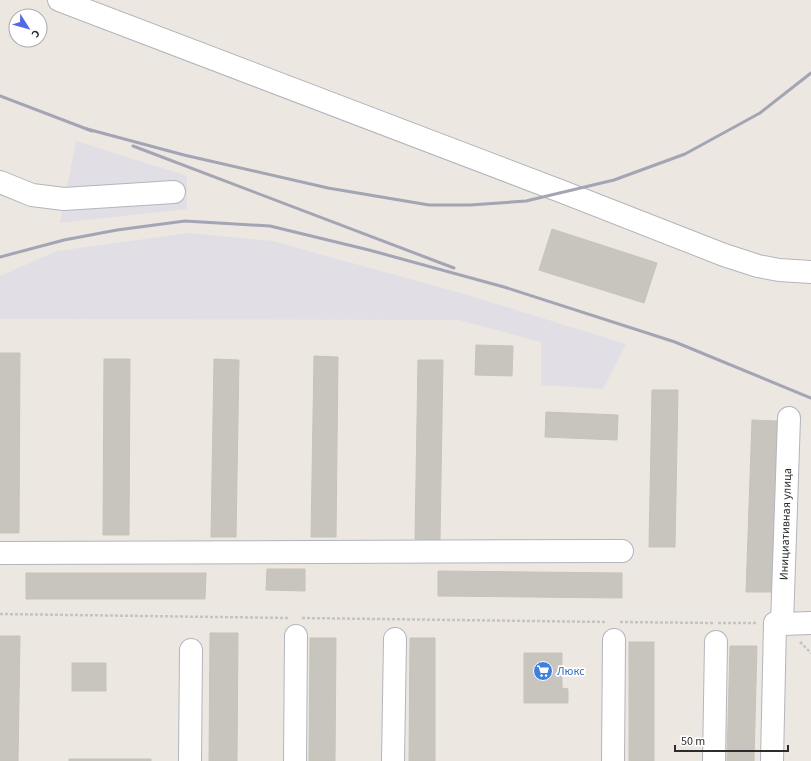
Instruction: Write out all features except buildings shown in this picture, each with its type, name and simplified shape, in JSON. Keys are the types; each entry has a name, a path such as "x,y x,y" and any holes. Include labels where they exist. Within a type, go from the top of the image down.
{"lane":[{"path":"59,0 724,255 758,266 779,270 811,272"},
{"path":"0,182 32,195 64,199 174,192"},
{"name":"Инициативная улица","path":"772,761 789,418"},
{"path":"0,553 622,551"},
{"path":"778,624 811,623"},
{"path":"295,761 296,624"},
{"path":"613,628 613,761"},
{"path":"394,761 395,639"},
{"path":"714,761 716,642"},
{"path":"190,761 191,650"}],"path":[{"path":"0,614 296,624 613,628 778,624"}],"shaded area":[{"path":"76,141 187,176 187,209 60,223"},
{"path":"189,233 272,241 461,293 626,344 603,389 541,385 541,342 459,320 0,319 0,276 57,251"}],"railway":[{"path":"87,129 184,155 328,188 429,205 470,205 526,201 614,180 685,154 760,113 811,73"},
{"path":"0,96 92,131"},
{"path":"133,146 454,268"},
{"path":"0,257 64,240 117,230 185,221 270,226 369,250 504,287 675,342 811,398"}],"place":[{"name":"Люкс","path":"543,671"}]}
